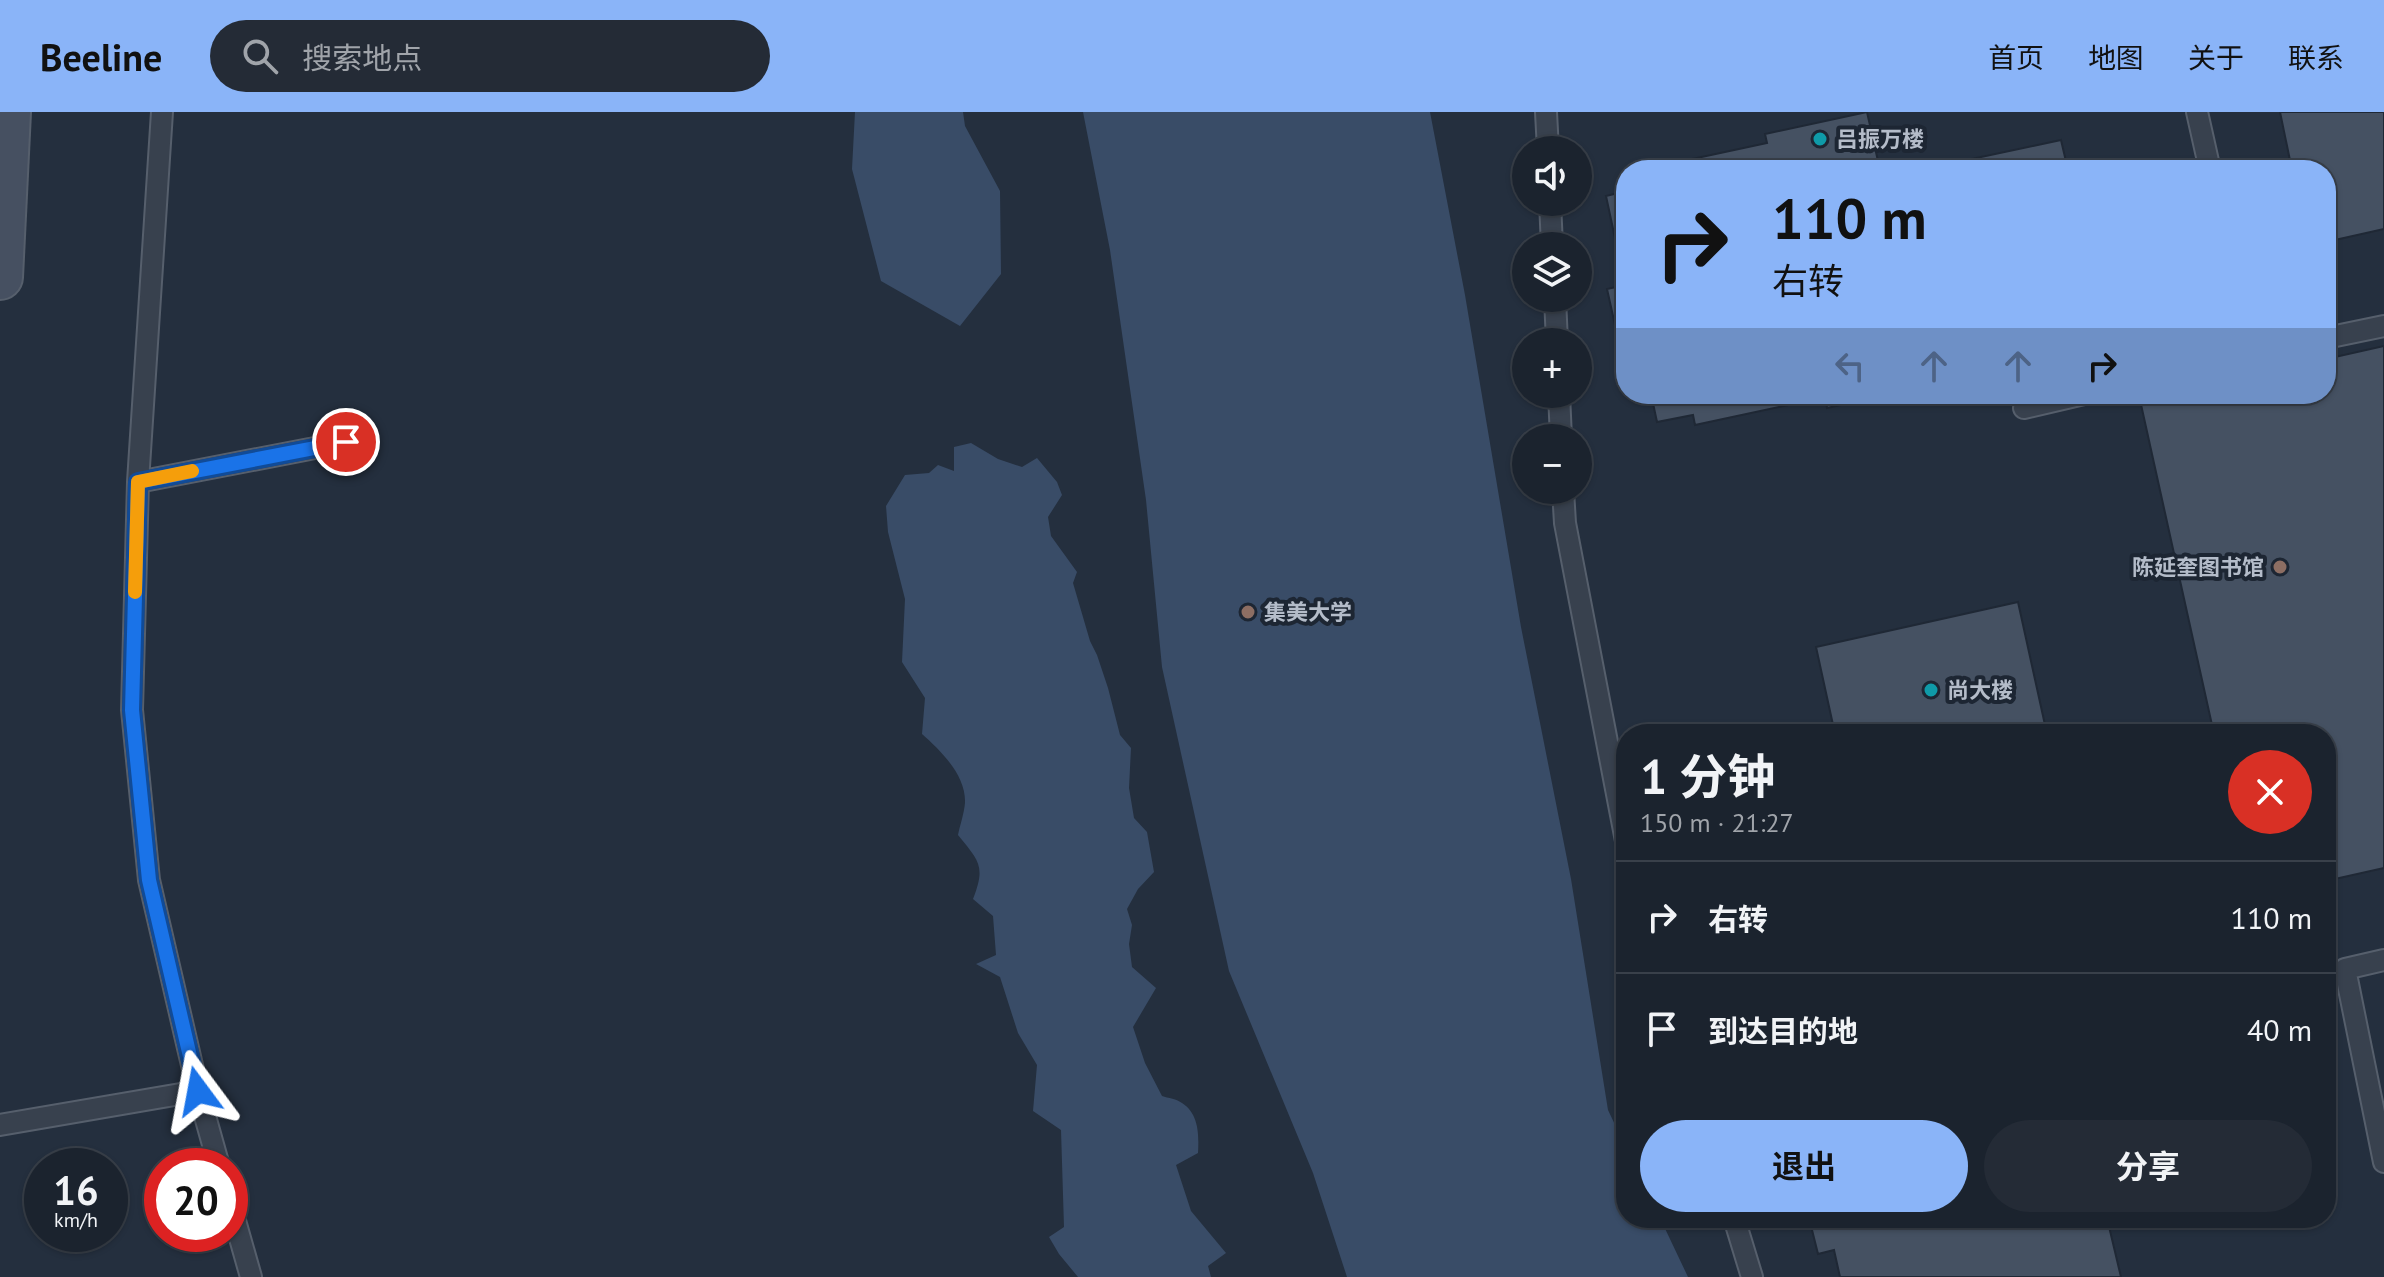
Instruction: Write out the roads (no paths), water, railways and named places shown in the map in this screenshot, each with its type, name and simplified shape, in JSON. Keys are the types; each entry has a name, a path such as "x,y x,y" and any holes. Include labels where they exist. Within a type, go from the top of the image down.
{"main road":[{"path":"0,277 8,112"}],"lane":[{"path":"162,112 138,482 132,710 149,880 214,1148"},
{"path":"1546,112 1547,136"},
{"path":"2197,112 2208,160"},
{"path":"2336,336 2384,326"},
{"path":"2024,408 2041,404"},
{"path":"138,482 346,442"},
{"path":"1564,504 1616,789"},
{"path":"2384,960 2345,969 2384,1162"},
{"path":"0,1125 198,1091"},
{"path":"1737,1228 1752,1277"},
{"path":"244,1252 251,1277"}],"water":[{"path":"855,112 963,112 965,126 1000,191 1001,274 960,326 881,281 852,169"},
{"path":"1083,112 1430,112 1465,295 1521,627 1571,879 1608,1110 1616,1127 1616,1228 1665,1228 1688,1277 1347,1277 1313,1173 1229,971 1162,667 1146,500 1110,250"},
{"path":"971,443 998,459 1022,467 1037,458 1057,482 1062,495 1048,517 1051,536 1077,572 1073,583 1090,641 1108,688 1120,735 1131,748 1129,788 1134,818 1147,832 1154,872 1138,889 1127,909 1132,925 1129,944 1132,967 1156,988 1133,1027 1145,1063 1162,1096 1182,1103 1195,1119 1198,1153 1176,1165 1191,1211 1226,1253 1208,1266 1211,1277 1078,1277 1049,1237 1064,1227 1061,1130 1033,1111 1037,1065 1018,1033 1000,977 976,964 996,955 993,916 973,899 980,871 975,858 958,835 965,803 961,783 944,756 922,734 925,698 902,662 905,599 888,532 886,506 905,475 929,473 938,465 954,471 954,447"}],"place":[{"name":"吕振万楼","path":"1820,139"},
{"name":"陈延奎图书馆","path":"2280,567"},
{"name":"集美大学","path":"1248,612"},
{"name":"尚大楼","path":"1931,690"}]}
